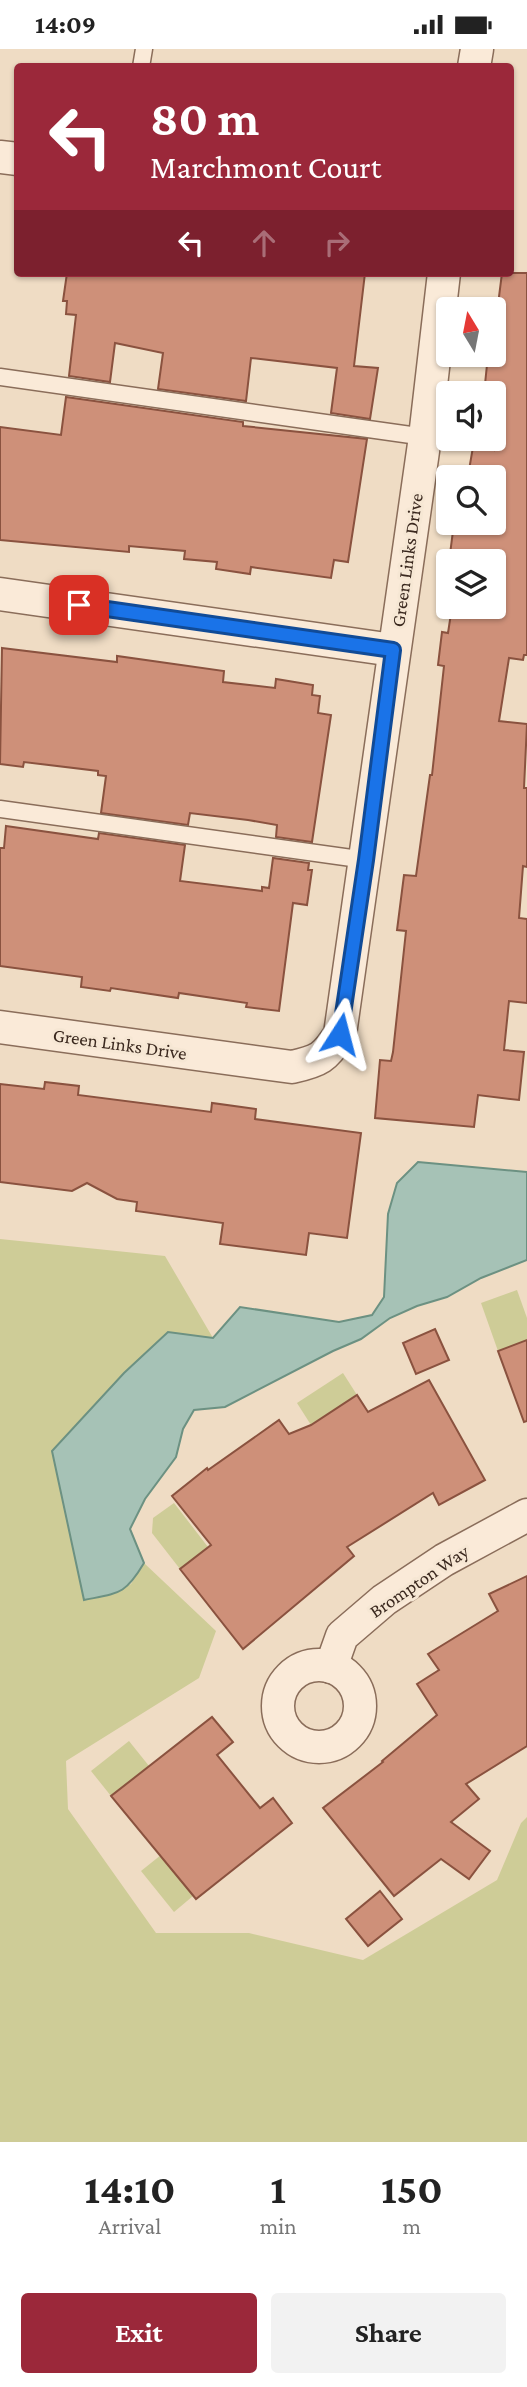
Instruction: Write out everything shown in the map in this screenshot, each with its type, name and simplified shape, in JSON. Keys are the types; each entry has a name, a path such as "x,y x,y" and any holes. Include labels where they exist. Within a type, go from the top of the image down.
{"street":[{"name":"Green Links Drive","path":"0,1027 292,1067 316,1061 330,1049 340,1034 425,437 444,277"},
{"path":"0,594 393,650"},
{"name":"Brompton Way","path":"331,1667 342,1636 384,1600 444,1560 527,1515"}],"lane":[{"path":"0,377 425,437"},
{"path":"0,809 366,860"}],"shaded area":[{"path":"418,1162 527,1172 527,1260 481,1278 447,1297 390,1318 361,1339 225,1407 194,1410 183,1429 176,1457 145,1499 130,1529 144,1563 132,1581 120,1591 84,1600 52,1451 124,1373 168,1332 213,1338 240,1307 339,1322 372,1315 384,1297 388,1214 397,1183"},
{"path":"0,1239 165,1256 213,1338 168,1332 115,1593 131,1584 144,1563 216,1631 199,1678 66,1761 68,1809 156,1933 249,1933 363,1960 497,1880 521,1823 527,1817 527,2142 0,2142"},
{"path":"517,1290 527,1318 527,1340 498,1351 481,1303"},
{"path":"343,1373 357,1395 311,1425 297,1403"},
{"path":"174,1503 208,1547 180,1569 152,1533 153,1518"},
{"path":"129,1741 149,1766 111,1796 91,1771"},
{"path":"161,1855 193,1896 174,1912 141,1871"}],"building":[{"path":"527,273 527,655 524,655 523,660 509,658 499,721 527,724 524,788 527,788 527,867 523,866 519,918 527,919 527,1003 509,1001 504,1050 524,1052 519,1100 478,1095 474,1127 375,1118 380,1060 391,1061 393,1052 406,931 397,930 404,875 416,876 432,775 444,666 438,665 442,632 448,633 450,619 506,619 506,549 451,549 452,535 506,535 506,465 470,465 472,451 506,451 506,381 485,381 487,367 506,367 506,297 499,297 501,277"},
{"path":"66,277 365,277 354,366 378,368 370,419 331,413 337,368 251,358 246,401 158,389 163,353 115,343 110,382 69,376 76,315 66,314 67,301 63,301"},
{"path":"66,397 243,422 243,426 367,439 348,562 334,560 331,578 251,567 250,574 216,569 217,562 184,559 185,551 129,546 129,552 0,540 0,427 61,435"},
{"path":"2,648 117,662 117,656 224,671 223,682 275,688 276,679 313,685 312,695 320,696 318,713 331,715 312,842 276,837 277,825 248,820 190,813 188,825 101,813 106,776 98,775 98,771 24,762 23,767 0,764"},
{"path":"6,826 98,839 99,833 185,845 180,881 262,891 262,887 269,888 273,858 309,863 308,870 312,870 307,905 293,903 279,1011 246,1007 247,1003 179,993 178,998 111,988 110,991 81,987 82,977 0,966 0,848 4,848"},
{"path":"45,1082 79,1086 78,1095 211,1112 212,1103 256,1109 255,1119 361,1133 347,1238 309,1233 306,1255 220,1244 223,1223 136,1211 137,1202 117,1199 87,1183 72,1191 0,1182 0,1084 44,1089"},
{"path":"435,1329 449,1360 416,1374 403,1343"},
{"path":"527,1340 527,1421 524,1422 498,1351"},
{"path":"429,1380 485,1480 439,1505 433,1493 347,1547 354,1556 243,1649 180,1569 211,1545 172,1496 207,1468 208,1470 279,1420 289,1434 311,1425 357,1395 368,1412"},
{"path":"527,1576 527,1746 466,1784 479,1799 451,1822 490,1851 469,1879 441,1859 394,1896 323,1808 383,1762 437,1715 417,1684 439,1670 428,1654 498,1611 489,1594"},
{"path":"212,1717 233,1742 217,1755 260,1808 273,1798 292,1823 196,1899 111,1796"},
{"path":"380,1891 402,1919 368,1946 346,1919"}],"route":[{"path":"79,605 393,650 340,1034"}]}
